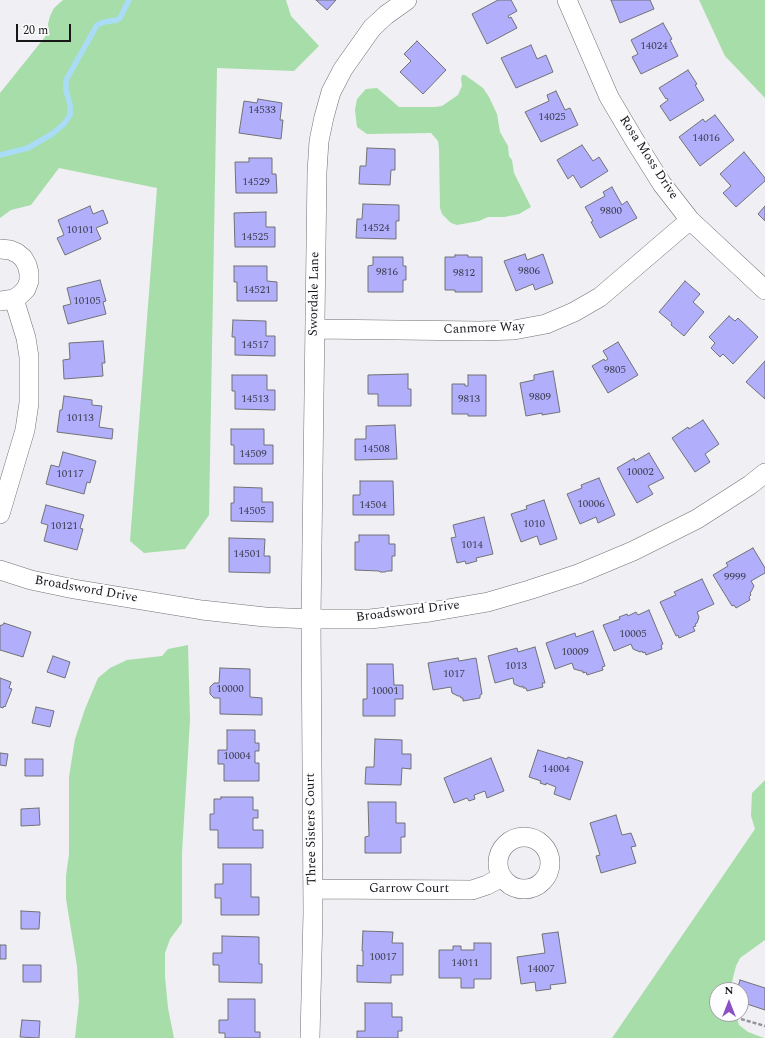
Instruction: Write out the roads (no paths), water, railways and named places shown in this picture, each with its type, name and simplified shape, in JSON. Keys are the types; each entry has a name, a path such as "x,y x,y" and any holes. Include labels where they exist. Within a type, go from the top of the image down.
{"street":[{"name":"Swordale Lane","path":"311,619 317,172 320,141 324,117 332,92 343,69 372,28 386,15 407,0"},
{"name":"Rosa Moss Drive","path":"567,0 609,97 662,184 690,220 765,290"},
{"name":"Canmore Way","path":"315,329 480,331 514,330 546,324 574,312 600,297 690,220"},
{"path":"0,249 10,250 17,253 23,258 29,273 29,281 23,292 7,300 24,332 28,351 30,378 29,403 25,430 0,514"},
{"name":"Broadsword Drive","path":"0,570 32,580 74,589 187,607 265,617 370,619 430,612 488,602 578,574 626,554 697,519 750,485 765,473"},
{"name":"Three Sisters Court","path":"310,1038 313,889 311,619"},
{"name":"Garrow Court","path":"313,889 472,890 487,885 502,877"}],"waterway":[{"path":"0,155 28,148 52,134 64,124 70,115 70,104 66,91 66,80 97,25 120,18 129,0"}]}
